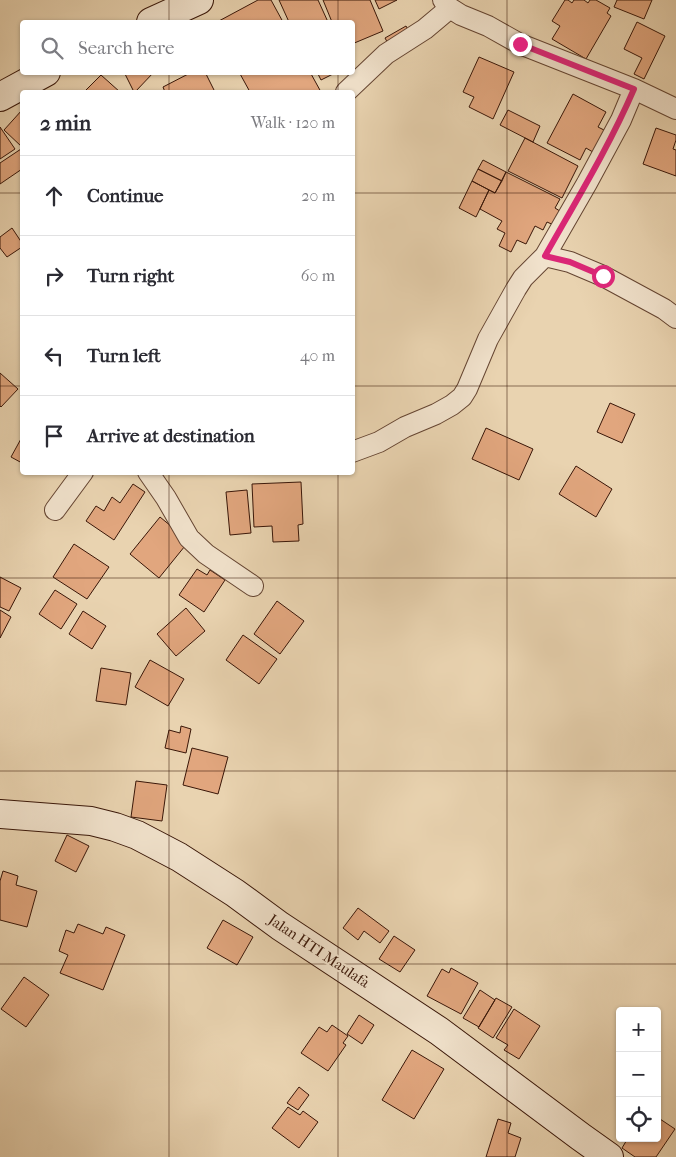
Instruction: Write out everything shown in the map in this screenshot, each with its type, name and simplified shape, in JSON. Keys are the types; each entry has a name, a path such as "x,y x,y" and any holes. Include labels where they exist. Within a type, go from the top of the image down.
{"street":[{"path":"155,20 198,0"},
{"path":"348,90 386,54 425,29 447,4 462,15 488,26 520,44 634,89 676,109"},
{"path":"0,97 40,75"},
{"path":"355,451 380,442 405,427 436,414 462,397 488,339 523,278 545,256 604,152 621,120 634,89"},
{"path":"545,256 570,262 603,276 664,309 676,318"},
{"path":"55,510 81,475"},
{"path":"150,475 189,538 206,554 253,586"},
{"name":"Jalan HTI Maulafa","path":"0,814 91,821 114,827 179,857 439,1031 609,1157"}],"building":[{"path":"258,0 271,0 282,20 221,20"},
{"path":"279,0 318,0 327,20 288,20"},
{"path":"323,0 370,0 383,31 355,43 355,20 331,20"},
{"path":"375,0 397,0 379,9"},
{"path":"565,0 572,3 574,0 584,0 588,3 590,0 596,0 610,8 607,13 611,16 586,59 552,39 560,26 552,21"},
{"path":"617,0 652,0 644,19 614,7"},
{"path":"637,22 665,36 644,79 634,74 642,58 624,49"},
{"path":"406,26 411,35 390,47 385,38"},
{"path":"479,57 514,72 493,119 469,107 474,97 463,92"},
{"path":"101,75 118,90 86,90"},
{"path":"126,75 151,75 137,90 133,90"},
{"path":"186,75 206,75 214,90 164,90 163,87"},
{"path":"241,75 312,75 320,90 249,90"},
{"path":"318,75 331,75 321,80"},
{"path":"573,94 606,112 598,127 610,133 598,155 586,148 580,160 547,143"},
{"path":"508,110 540,126 533,142 500,125"},
{"path":"20,112 20,145 4,130"},
{"path":"0,127 15,149 0,159"},
{"path":"656,128 676,135 673,149 676,150 676,176 643,164"},
{"path":"525,138 578,166 562,198 508,171"},
{"path":"20,150 20,170 0,184 0,163"},
{"path":"483,160 506,172 502,181 478,169"},
{"path":"478,169 502,181 495,193 472,181"},
{"path":"506,172 560,199 555,208 563,213 556,226 547,222 543,230 535,226 526,244 517,240 511,252 499,246 505,233 497,229 502,221 480,209 489,190 495,193"},
{"path":"472,181 489,190 476,217 459,208"},
{"path":"12,228 20,240 20,248 7,257 0,248 0,237"},
{"path":"0,373 18,389 1,407 0,406"},
{"path":"610,403 635,414 622,443 597,432"},
{"path":"486,428 533,449 519,480 472,459"},
{"path":"20,441 20,462 11,457"},
{"path":"576,466 612,489 596,517 559,494"},
{"path":"301,482 303,524 298,525 299,541 273,542 272,526 254,527 252,484"},
{"path":"133,484 145,492 114,540 86,521 96,506 104,511 112,497 120,503"},
{"path":"247,490 251,533 230,535 226,492"},
{"path":"160,517 189,541 159,578 130,554"},
{"path":"74,544 109,567 87,599 53,577"},
{"path":"197,569 207,575 210,570 225,580 204,612 179,595"},
{"path":"0,577 21,588 9,611 0,607"},
{"path":"55,590 77,604 61,629 39,614"},
{"path":"277,601 304,621 280,654 254,634"},
{"path":"186,608 205,631 176,656 157,634"},
{"path":"0,610 11,617 0,638"},
{"path":"83,611 106,626 92,649 69,634"},
{"path":"243,635 277,659 259,684 226,660"},
{"path":"150,660 184,679 168,706 135,687"},
{"path":"101,668 131,673 126,705 96,701"},
{"path":"181,726 191,729 186,753 165,748 169,730 180,733"},
{"path":"192,748 228,757 218,794 183,785"},
{"path":"136,781 167,785 162,821 131,817"},
{"path":"67,835 89,846 76,872 55,861"},
{"path":"3,871 18,876 16,885 37,891 27,927 0,920 0,881"},
{"path":"358,908 389,931 380,943 364,931 358,940 343,928"},
{"path":"223,920 253,937 237,965 207,948"},
{"path":"78,924 103,934 106,927 125,935 103,990 60,973 68,955 59,951 66,930 74,933"},
{"path":"394,936 415,950 400,972 379,959"},
{"path":"451,968 478,983 461,1014 427,996 442,969 449,973"},
{"path":"24,977 49,995 26,1027 1,1009"},
{"path":"480,990 495,1000 479,1027 463,1018"},
{"path":"496,998 512,1007 493,1038 478,1028"},
{"path":"514,1009 540,1026 519,1059 504,1050 508,1045 496,1038"},
{"path":"359,1015 374,1025 362,1044 347,1034"},
{"path":"332,1025 348,1036 343,1043 346,1045 328,1071 301,1053 319,1027 327,1032"},
{"path":"412,1050 444,1069 414,1119 382,1100"},
{"path":"299,1087 309,1095 298,1110 287,1103"},
{"path":"288,1107 300,1115 303,1111 318,1122 299,1148 272,1128"},
{"path":"498,1119 511,1123 508,1133 521,1138 515,1157 486,1157"},
{"path":"661,1120 675,1129 656,1157 635,1157 622,1148 626,1142 661,1142"}],"route":[{"path":"520,44 634,89 621,120 545,256 570,262 603,276"}]}
